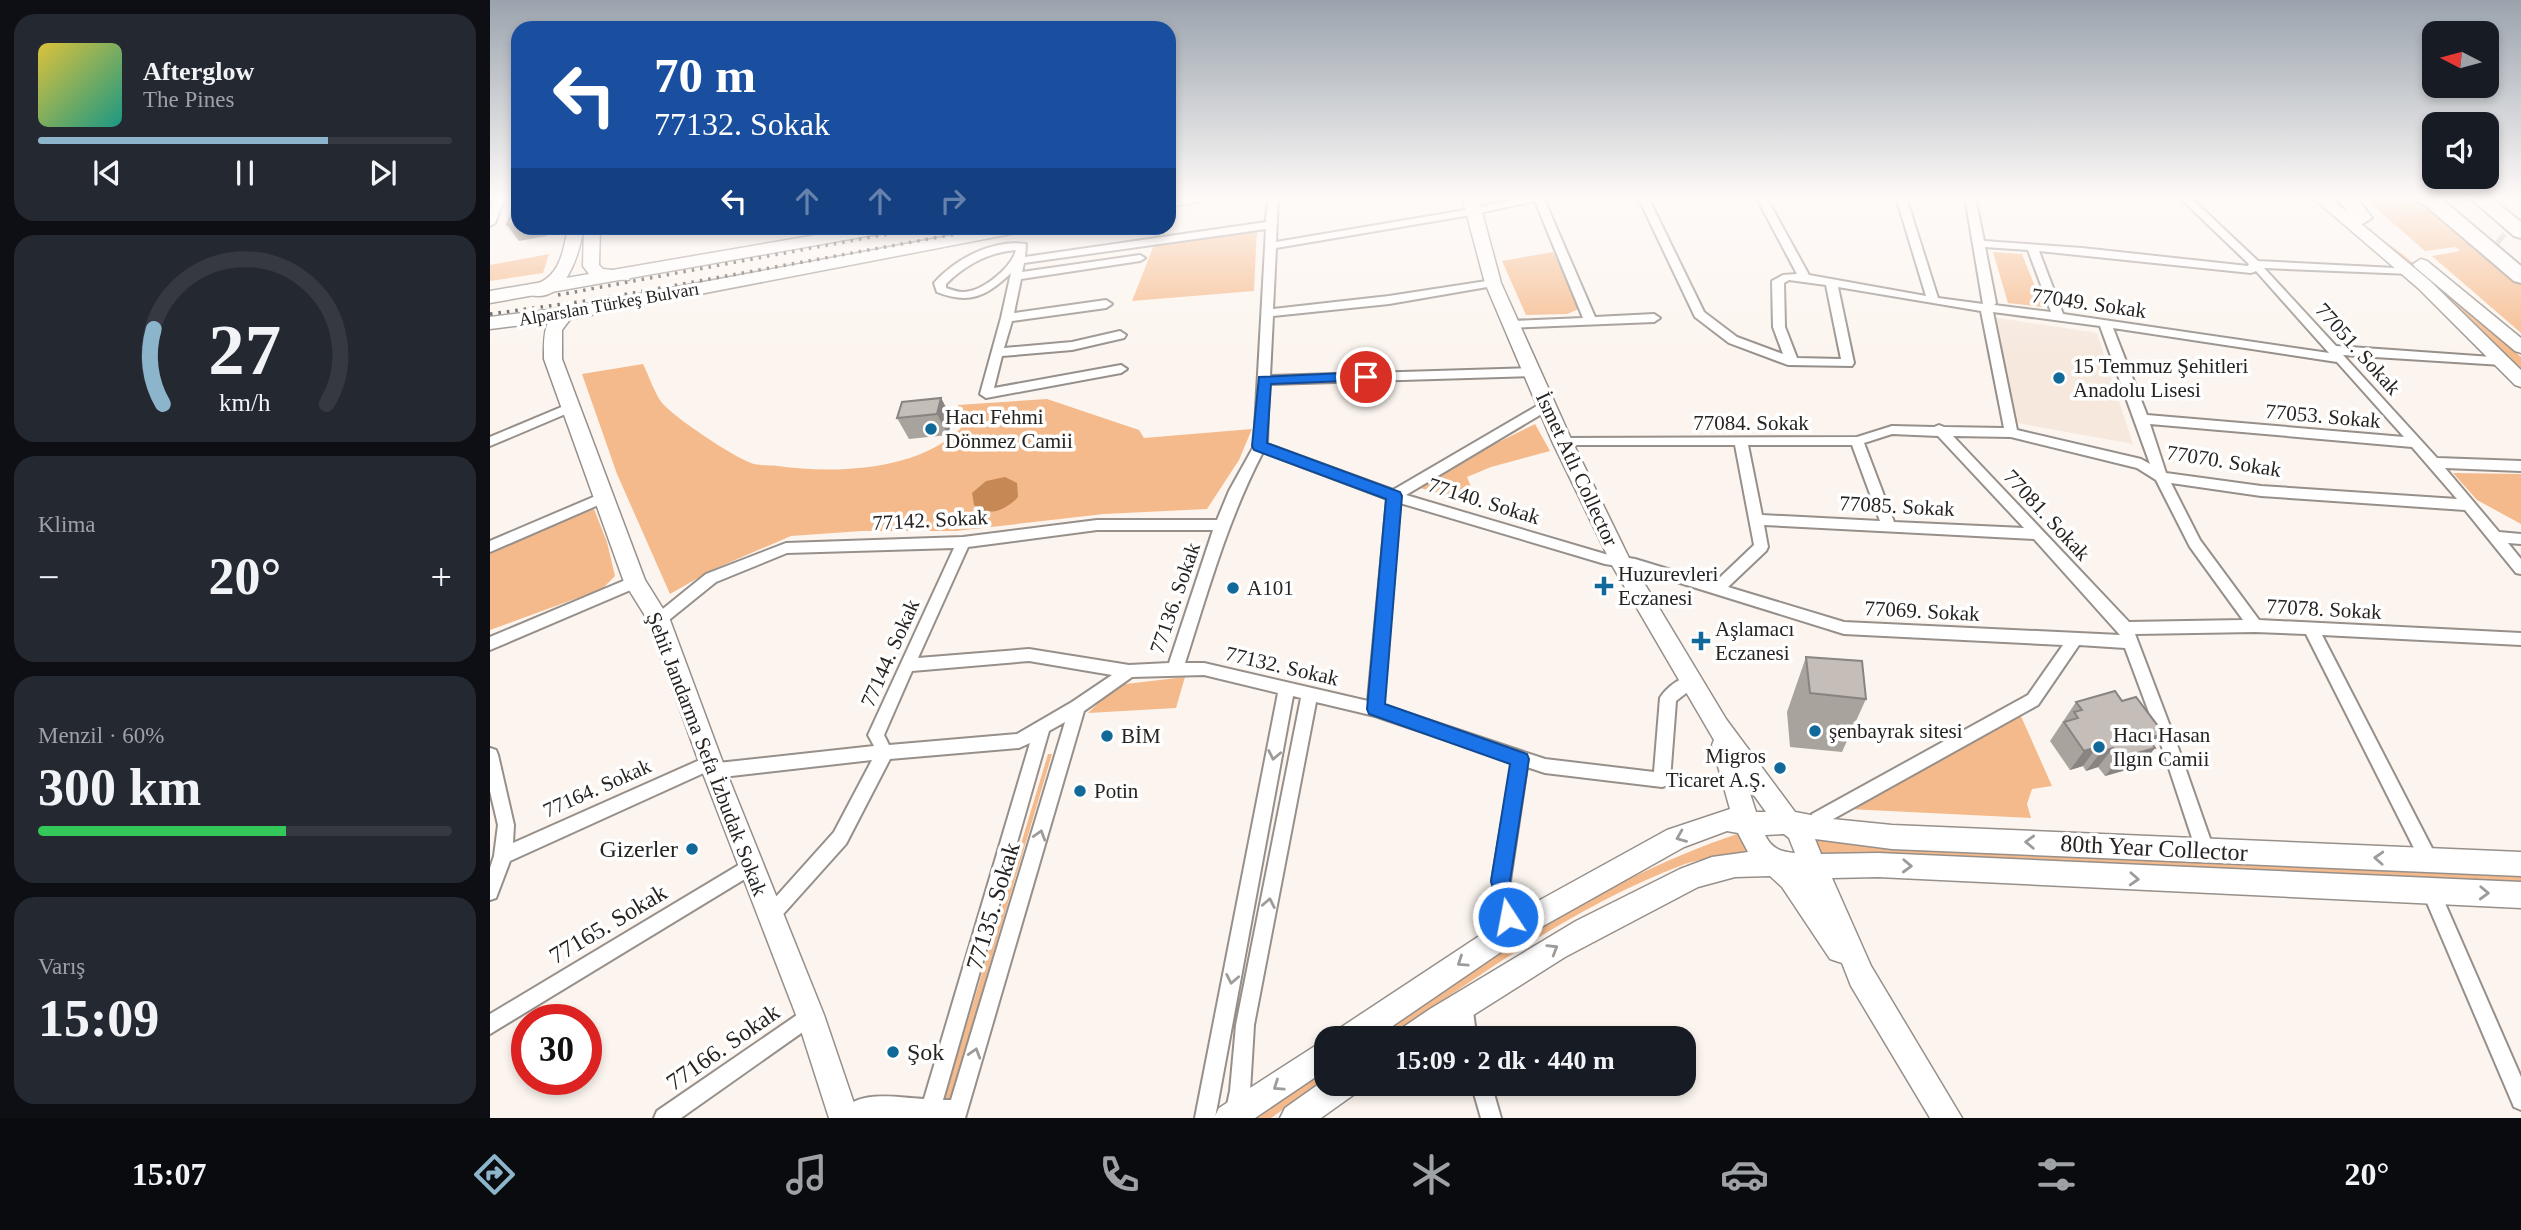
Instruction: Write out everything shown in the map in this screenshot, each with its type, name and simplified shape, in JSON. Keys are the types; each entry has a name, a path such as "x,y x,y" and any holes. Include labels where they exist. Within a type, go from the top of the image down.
{"highway":[{"path":"2488,249 2521,277"},
{"path":"2506,249 2521,262"}],"main road":[{"path":"536,291 550,286 563,275 570,249"},
{"path":"591,249 591,266 598,274 623,276"},
{"name":"Alparslan Türkeş Bulvarı","path":"490,298 623,276 752,249"},
{"name":"Alparslan Türkeş Bulvarı","path":"490,323 565,314 905,249"},
{"name":"İsmet Atlı Collector","path":"1484,249 1493,283 1531,372 1620,561 1689,682 1718,726 1788,822 1798,830 1813,867"},
{"path":"2391,249 2521,347"},
{"path":"2396,249 2521,354"},
{"path":"2416,268 2521,382"},
{"path":"2416,268 2468,317 2521,373"},
{"name":"Şehit Jandarma Sefa İzbudak Sokak","path":"565,314 553,330 553,359 635,582 659,620 712,766 810,1015 844,1118"},
{"name":"İsmet Atlı Collector","path":"1718,726 1746,821 1760,852 1778,866"},
{"path":"1368,1026 1511,930 1676,838 1727,820 1746,821"},
{"name":"80th Year Collector","path":"1746,821 1763,824 1788,822 1892,837 2521,864"},
{"path":"1429,1026 1597,923 1696,874 1735,865 1778,866 1791,878 1819,923 1861,976 1947,1118"},
{"name":"80th Year Collector","path":"1778,866 1878,865 2521,895"},
{"path":"1813,867 1861,976"},
{"path":"1232,1116 1314,1061"},
{"path":"1295,1118 1327,1096"}],"street":[{"path":"994,249 954,267 940,283 941,290 951,295 975,296 995,284 1017,261 1100,249"},
{"path":"1021,249 1007,318 986,394 1121,369"},
{"name":"77136. Sokak","path":"712,766 1019,741 1077,707 1129,671 1175,669 1223,525 1236,491 1260,446 1269,249"},
{"path":"1561,249 1591,322"},
{"path":"1668,249 1699,314 1733,340 1792,362 1848,363 1832,285"},
{"path":"1789,249 1805,278"},
{"path":"1917,249 1933,302"},
{"path":"1982,249 1990,303 1986,308 2011,433"},
{"path":"2032,249 2059,318"},
{"path":"2044,249 2251,270 2255,264 2416,268"},
{"name":"77051. Sokak","path":"2241,249 2416,443 2521,569"},
{"path":"1015,276 1140,258"},
{"path":"1792,362 1779,327 1778,281 1787,277 1805,278"},
{"name":"77049. Sokak","path":"1805,278 1933,302 2337,355 2502,361"},
{"path":"1267,313 1389,300 1493,283"},
{"path":"1007,318 1106,304"},
{"path":"1511,325 1654,318"},
{"path":"2105,323 2143,419 2161,477 2195,543 2255,626"},
{"path":"997,354 1072,346 1120,335"},
{"path":"1264,380 1531,372"},
{"path":"1376,709 1394,496 1546,406"},
{"path":"490,442 571,407"},
{"name":"77053. Sokak","path":"2143,419 2416,443"},
{"name":"77070. Sokak","path":"1939,429 2011,433 2141,464 2161,477 2261,491 2467,505"},
{"name":"77084. Sokak","path":"1562,441 1857,441 1892,430 1939,429"},
{"name":"77081. Sokak","path":"1939,429 2128,635"},
{"path":"1857,441 1889,527"},
{"path":"1717,589 1761,547 1741,443"},
{"name":"77140. Sokak","path":"1260,446 1394,496 1717,589"},
{"path":"2433,463 2521,466"},
{"path":"490,547 606,498"},
{"name":"77085. Sokak","path":"1756,520 2035,534"},
{"name":"77142. Sokak","path":"659,620 711,578 786,548 963,542 1097,524 1223,525"},
{"path":"2496,537 2521,538"},
{"name":"77144. Sokak","path":"885,752 876,735 963,542"},
{"path":"490,644 635,582"},
{"name":"77069. Sokak","path":"1717,589 1844,628 2075,639 2128,635"},
{"name":"77078. Sokak","path":"2128,635 2255,626 2521,639"},
{"path":"2311,629 2429,860"},
{"path":"2128,635 2205,850"},
{"path":"1818,828 1818,819 2033,700 2075,639"},
{"path":"908,665 1029,655 1129,671"},
{"name":"77132. Sokak","path":"1175,669 1203,669 1376,709 1545,766 1662,780 1668,698 1689,682"},
{"path":"1205,1118 1287,688"},
{"path":"1232,1116 1240,1091 1245,1025 1310,693"},
{"name":"77135. Sokak","path":"956,1114 1077,707"},
{"name":"77135. Sokak","path":"930,1114 1042,729"},
{"path":"771,915 840,838 885,752"},
{"path":"490,755 506,825 503,856 490,892"},
{"path":"1511,930 1501,881 1520,759"},
{"name":"77164. Sokak","path":"503,856 712,766"},
{"name":"77165. Sokak","path":"490,1025 752,865"},
{"path":"2431,891 2521,1100"},
{"path":"1463,1003 1465,1026"},
{"name":"77166. Sokak","path":"664,1118 810,1015"},
{"path":"1485,1096 1492,1118"},
{"path":"849,1118 864,1107 956,1114"}],"shaded area":[{"path":"1152,249 1256,249 1254,291 1132,301"},
{"path":"2390,249 2396,249 2405,256 2521,357 2521,370 2474,324"},
{"path":"2458,249 2480,249 2521,285 2521,333 2432,256 2460,251"},
{"path":"1553,252 1581,308 1567,314 1526,315 1502,261"},
{"path":"1993,252 2022,254 2043,307 2008,303"},
{"path":"549,254 543,273 490,281 490,265"},
{"name":"15 Temmuz Şehitleri Anadolu Lisesi","path":"1992,317 2097,333 2133,444 2017,423"},
{"path":"643,364 659,399 669,410 731,453 761,465 849,469 899,461 923,453 961,428 958,405 1047,399 1139,430 1144,438 1252,429 1239,460 1207,509 1104,514 956,531 862,531 791,536 712,570 670,594 617,474 582,374"},
{"path":"1535,424 1550,451 1491,467 1467,477 1478,504 1420,488 1420,481"},
{"path":"2453,473 2521,474 2521,524 2477,500"},
{"path":"1005,477 1017,483 1018,497 1013,502 991,512 974,505 972,493 986,481"},
{"path":"594,509 607,542 615,576 602,589 490,630 490,550"},
{"path":"1185,677 1176,708 1088,713 1117,685"},
{"path":"2020,714 2052,786 2032,789 2027,804 2031,818 1848,809"},
{"path":"1048,754 1052,754 950,1100 944,1100"},
{"path":"1740,833 1749,854 1692,862 1645,880 1531,942 1405,1026 1389,1026 1548,923 1690,851"},
{"path":"1813,837 2521,874 2521,883 1825,861"},
{"path":"1314,1076 1314,1088 1271,1118 1252,1118"}],"building":[{"path":"941,398 937,414 897,418 902,402"},
{"path":"1806,657 1862,661 1866,699 1810,693"},
{"path":"2115,691 2122,701 2136,697 2164,734 2148,738 2155,748 2120,758 2113,748 2101,752 2097,747 2084,751 2064,722 2078,718 2074,712 2082,710 2076,702"}],"railway":[{"path":"558,295 806,249"},
{"path":"490,314 600,299 873,249"}],"place":[{"name":"15 Temmuz Şehitleri Anadolu Lisesi","path":"2059,378"},
{"name":"Hacı Fehmi Dönmez Camii","path":"931,429"},
{"name":"Huzurevleri Eczanesi","path":"1604,586"},
{"name":"A101","path":"1233,588"},
{"name":"Aşlamacı Eczanesi","path":"1701,641"},
{"name":"şenbayrak sitesi","path":"1815,731"},
{"name":"BİM","path":"1107,736"},
{"name":"Hacı Hasan Ilgın Camii","path":"2099,747"},
{"name":"Migros Ticaret A.Ş.","path":"1780,768"},
{"name":"Potin","path":"1080,791"},
{"name":"Gizerler","path":"692,849"},
{"name":"Şok","path":"893,1052"}],"route":[{"path":"1366,377 1264,380 1260,446 1394,496 1376,709 1520,759 1501,881 1508,917"}]}
